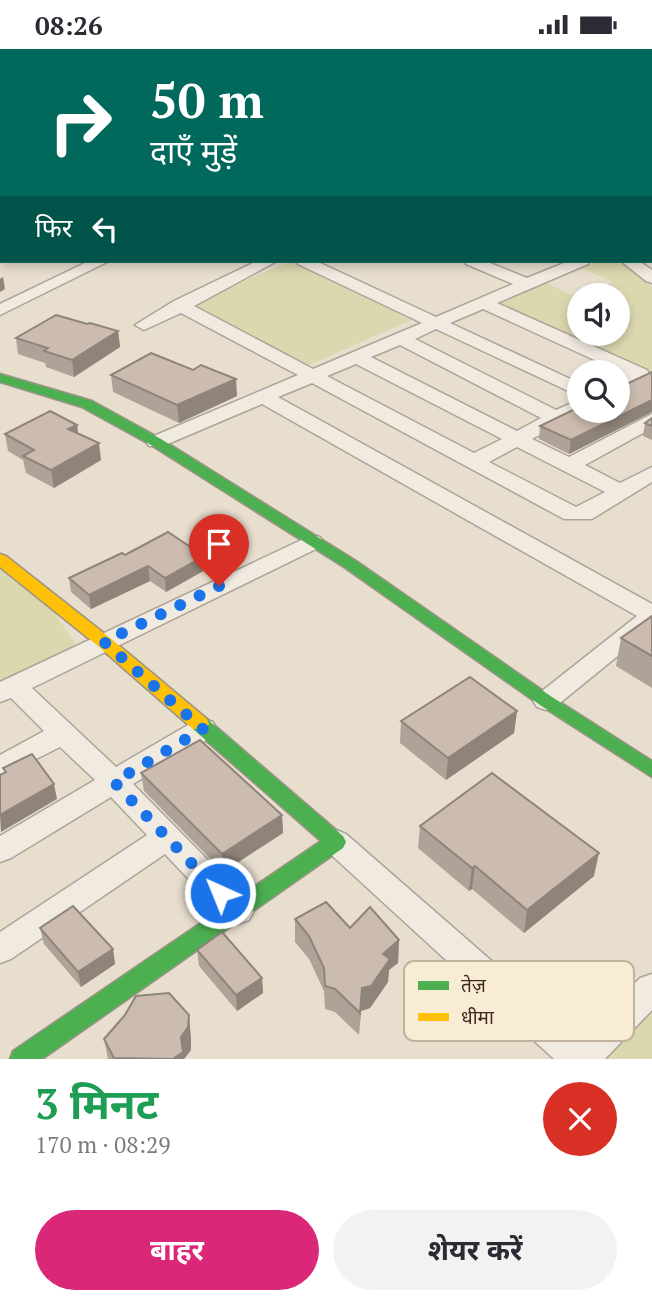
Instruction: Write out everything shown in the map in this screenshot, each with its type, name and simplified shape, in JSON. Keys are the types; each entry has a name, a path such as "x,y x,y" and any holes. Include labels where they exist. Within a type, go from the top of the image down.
{"street":[{"path":"0,310 97,263"},
{"path":"144,325 264,263"},
{"path":"308,263 567,384"},
{"path":"476,263 527,284"},
{"path":"156,442 577,263"},
{"path":"632,263 652,278"},
{"path":"481,302 609,360"},
{"path":"180,305 576,515 584,515 651,474"},
{"path":"398,337 556,418"},
{"path":"355,356 621,492"},
{"path":"630,369 640,374 630,379"},
{"path":"0,378 87,404 156,442 350,564 547,701 652,770"},
{"path":"262,395 652,615 547,701"},
{"path":"472,462 567,412"},
{"path":"569,466 652,420"},
{"path":"238,911 114,782 63,733 7,689 312,542"},
{"path":"0,559 104,642 317,824 469,961"},
{"path":"0,850 203,729"},
{"path":"0,767 63,733"},
{"path":"0,949 167,837"},
{"path":"22,1059 336,842"},
{"path":"634,1006 652,988"},
{"path":"559,1041 580,1054 591,1050 600,1041"}],"shaded area":[{"path":"287,263 296,263 411,320 307,366 192,307 235,284"},
{"path":"592,263 622,263 652,287 652,375 630,365 630,360 618,360 587,346 630,346 630,283 611,283 613,282 581,268"},
{"path":"546,283 567,293 567,337 494,305"},
{"path":"0,559 49,605 77,646 0,686"},
{"path":"652,1006 652,1059 598,1059 616,1041 634,1041 634,1024"}],"building":[{"path":"56,315 118,331 72,360 44,351 48,348 16,338"},
{"path":"151,353 193,370 201,365 236,379 177,405 111,375"},
{"path":"652,372 652,400 630,411 630,382"},
{"path":"50,411 77,425 68,429 99,443 51,470 23,456 34,450 5,434"},
{"path":"567,413 567,423 605,423 571,440 540,426"},
{"path":"168,532 204,556 165,578 148,566 89,595 69,578 122,553 125,555"},
{"path":"652,616 652,656 621,638"},
{"path":"470,677 517,711 448,758 401,721"},
{"path":"200,740 282,815 222,854 141,773"},
{"path":"32,754 54,784 0,815 0,775 6,772 3,768"},
{"path":"492,773 599,853 527,910 475,866 472,868 420,826"},
{"path":"326,902 350,928 370,907 399,940 383,954 390,959 371,986 362,988 360,1013 335,989 325,986 324,968 309,936 295,919"},
{"path":"73,906 113,949 78,972 40,928"},
{"path":"222,932 262,978 236,995 197,950"},
{"path":"169,993 189,1015 188,1027 181,1037 183,1052 173,1059 114,1058 104,1039 125,1015 136,996"}],"traffic: fast":[{"path":"0,378 87,404 156,442 350,564 546,701 652,770"},
{"path":"22,1059 336,842 200,724"}],"traffic: slow":[{"path":"0,559 104,642 200,724"}],"route":[{"path":"219,586 104,642 203,729 114,782 220,893"}]}
